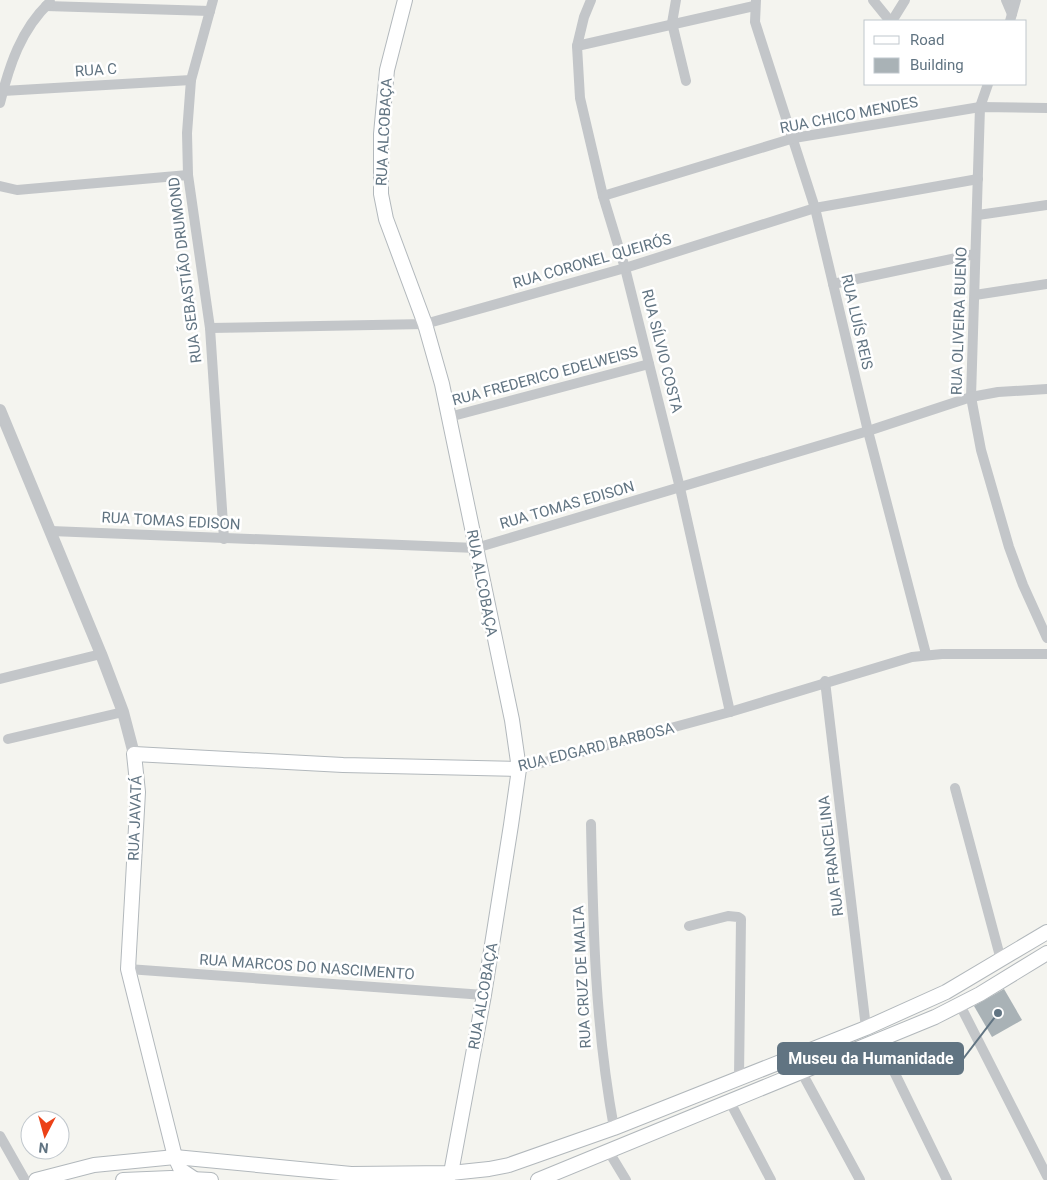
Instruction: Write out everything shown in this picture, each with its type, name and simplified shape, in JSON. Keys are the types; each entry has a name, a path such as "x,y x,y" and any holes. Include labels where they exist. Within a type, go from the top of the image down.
{"main road":[{"name":"RUA ALCOBAÇA","path":"405,0 387,70 381,134 381,194 386,219 425,324 449,417 512,720 518,769 484,995 449,1176"},
{"name":"RUA EDGARD BARBOSA","path":"134,754 343,765 518,769"},
{"name":"RUA JAVATÁ","path":"134,754 138,792 128,969 174,1157 181,1170 193,1178"},
{"path":"36,1180 94,1165 174,1157 351,1174 449,1176 528,1160 866,1028 946,992 1047,932"},
{"path":"538,1180 802,1073 960,1005 1047,953"},
{"path":"123,1180 193,1178 211,1180"}],"street":[{"name":"RUA SEBASTIÃO DRUMOND","path":"213,0 191,80 187,133 188,175 210,328 224,539"},
{"name":"RUA SÍLVIO COSTA","path":"591,0 584,17 577,46 580,98 603,196 625,268 680,488 730,712"},
{"path":"676,0 672,23 686,81"},
{"path":"873,0 890,20"},
{"path":"892,20 905,0"},
{"path":"1006,0 1011,18"},
{"path":"1011,18 1016,0"},
{"path":"0,103 12,57 26,32 50,3 210,11"},
{"path":"577,46 755,3"},
{"name":"RUA LUÍS REIS","path":"755,3 755,22 760,43 794,138 815,208 868,431 926,654"},
{"name":"RUA C","path":"3,91 191,80"},
{"name":"RUA OLIVEIRA BUENO","path":"988,85 980,107 971,397 981,450 1008,547 1022,585 1047,638"},
{"name":"RUA CHICO MENDES","path":"603,196 794,138 980,107 1047,108"},
{"path":"0,186 16,190 188,175"},
{"name":"RUA CORONEL QUEIRÓS","path":"210,328 425,324 625,268 815,208 978,180"},
{"path":"978,214 1047,205"},
{"path":"833,284 976,254"},
{"path":"975,295 1047,284"},
{"name":"RUA FREDERICO EDELWEISS","path":"449,417 649,364"},
{"name":"RUA TOMAS EDISON","path":"51,531 476,548 868,431 971,397 998,392 1047,390"},
{"name":"RUA JAVATÁ","path":"0,410 102,654 123,712 134,754"},
{"path":"0,679 102,654"},
{"name":"RUA EDGARD BARBOSA","path":"518,769 730,712 825,682 926,654 1047,654"},
{"name":"RUA FRANCELINA","path":"825,682 866,1028"},
{"path":"8,739 123,712"},
{"path":"955,788 1001,960"},
{"name":"RUA CRUZ DE MALTA","path":"591,824 597,1012 603,1067 614,1128"},
{"path":"690,926 728,916 738,917 741,920 739,1077"},
{"name":"RUA MARCOS DO NASCIMENTO","path":"128,969 484,995"},
{"path":"960,1005 1047,1176"},
{"path":"878,1041 947,1180"},
{"path":"802,1073 860,1180"},
{"path":"730,1102 771,1180"},
{"path":"0,1136 25,1180"},
{"path":"609,1152 626,1180"}],"building":[{"path":"1004,989 1022,1020 992,1037 974,1006"}],"place":[{"name":"Museu da Humanidade","path":"998,1013"}]}
